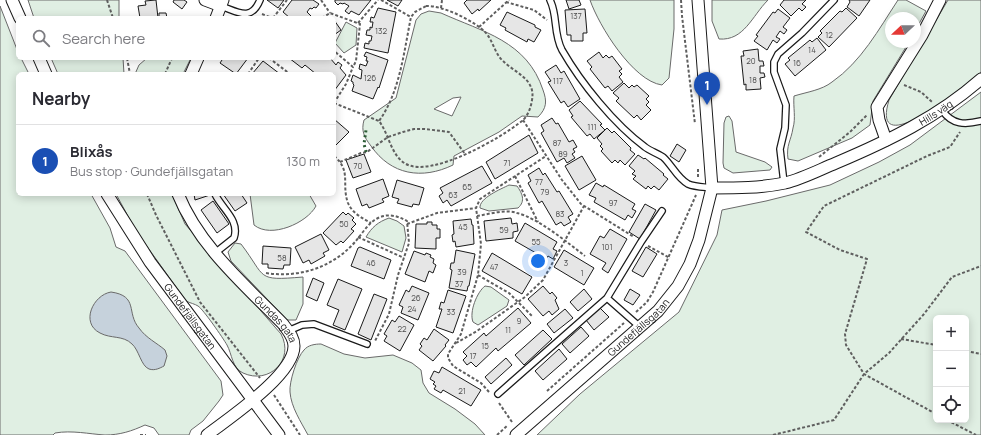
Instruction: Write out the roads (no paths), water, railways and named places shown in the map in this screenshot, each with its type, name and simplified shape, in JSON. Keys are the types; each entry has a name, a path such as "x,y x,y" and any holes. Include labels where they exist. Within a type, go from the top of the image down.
{"street":[{"path":"12,0 19,16"},
{"path":"205,0 222,3 217,16"},
{"name":"Gundefjällsgatan","path":"516,435 640,328 670,299 681,280 699,240 712,188 698,0"},
{"path":"712,188 763,187 784,183 886,140 879,120 877,107 894,81 940,0"},
{"path":"40,60 45,72"},
{"path":"192,72 197,60"},
{"name":"Hills väg","path":"886,140 942,110 981,79"},
{"name":"Gundefjällsgatan","path":"108,196 150,262 278,435"},
{"name":"Gundas gata","path":"179,196 188,215 216,253 288,331 293,340 293,355 285,370 268,387 207,435"}],"lane":[{"path":"222,3 242,14 247,14 253,11 260,0"},
{"path":"550,0 554,9 554,26 557,40 574,68 593,94 622,126 646,148 662,157 685,182 690,185 712,188"},
{"path":"784,183 780,149 786,128 786,105 774,72 774,62 778,54 802,33 834,0"},
{"path":"942,110 947,118 965,124 981,120"},
{"path":"216,196 229,214 235,227 234,238 216,253"},
{"path":"496,396 607,298 662,211"},
{"path":"607,298 640,328"},
{"path":"288,331 302,324 314,324 367,344"}],"place":[{"name":"Blixås","path":"707,105"}]}
